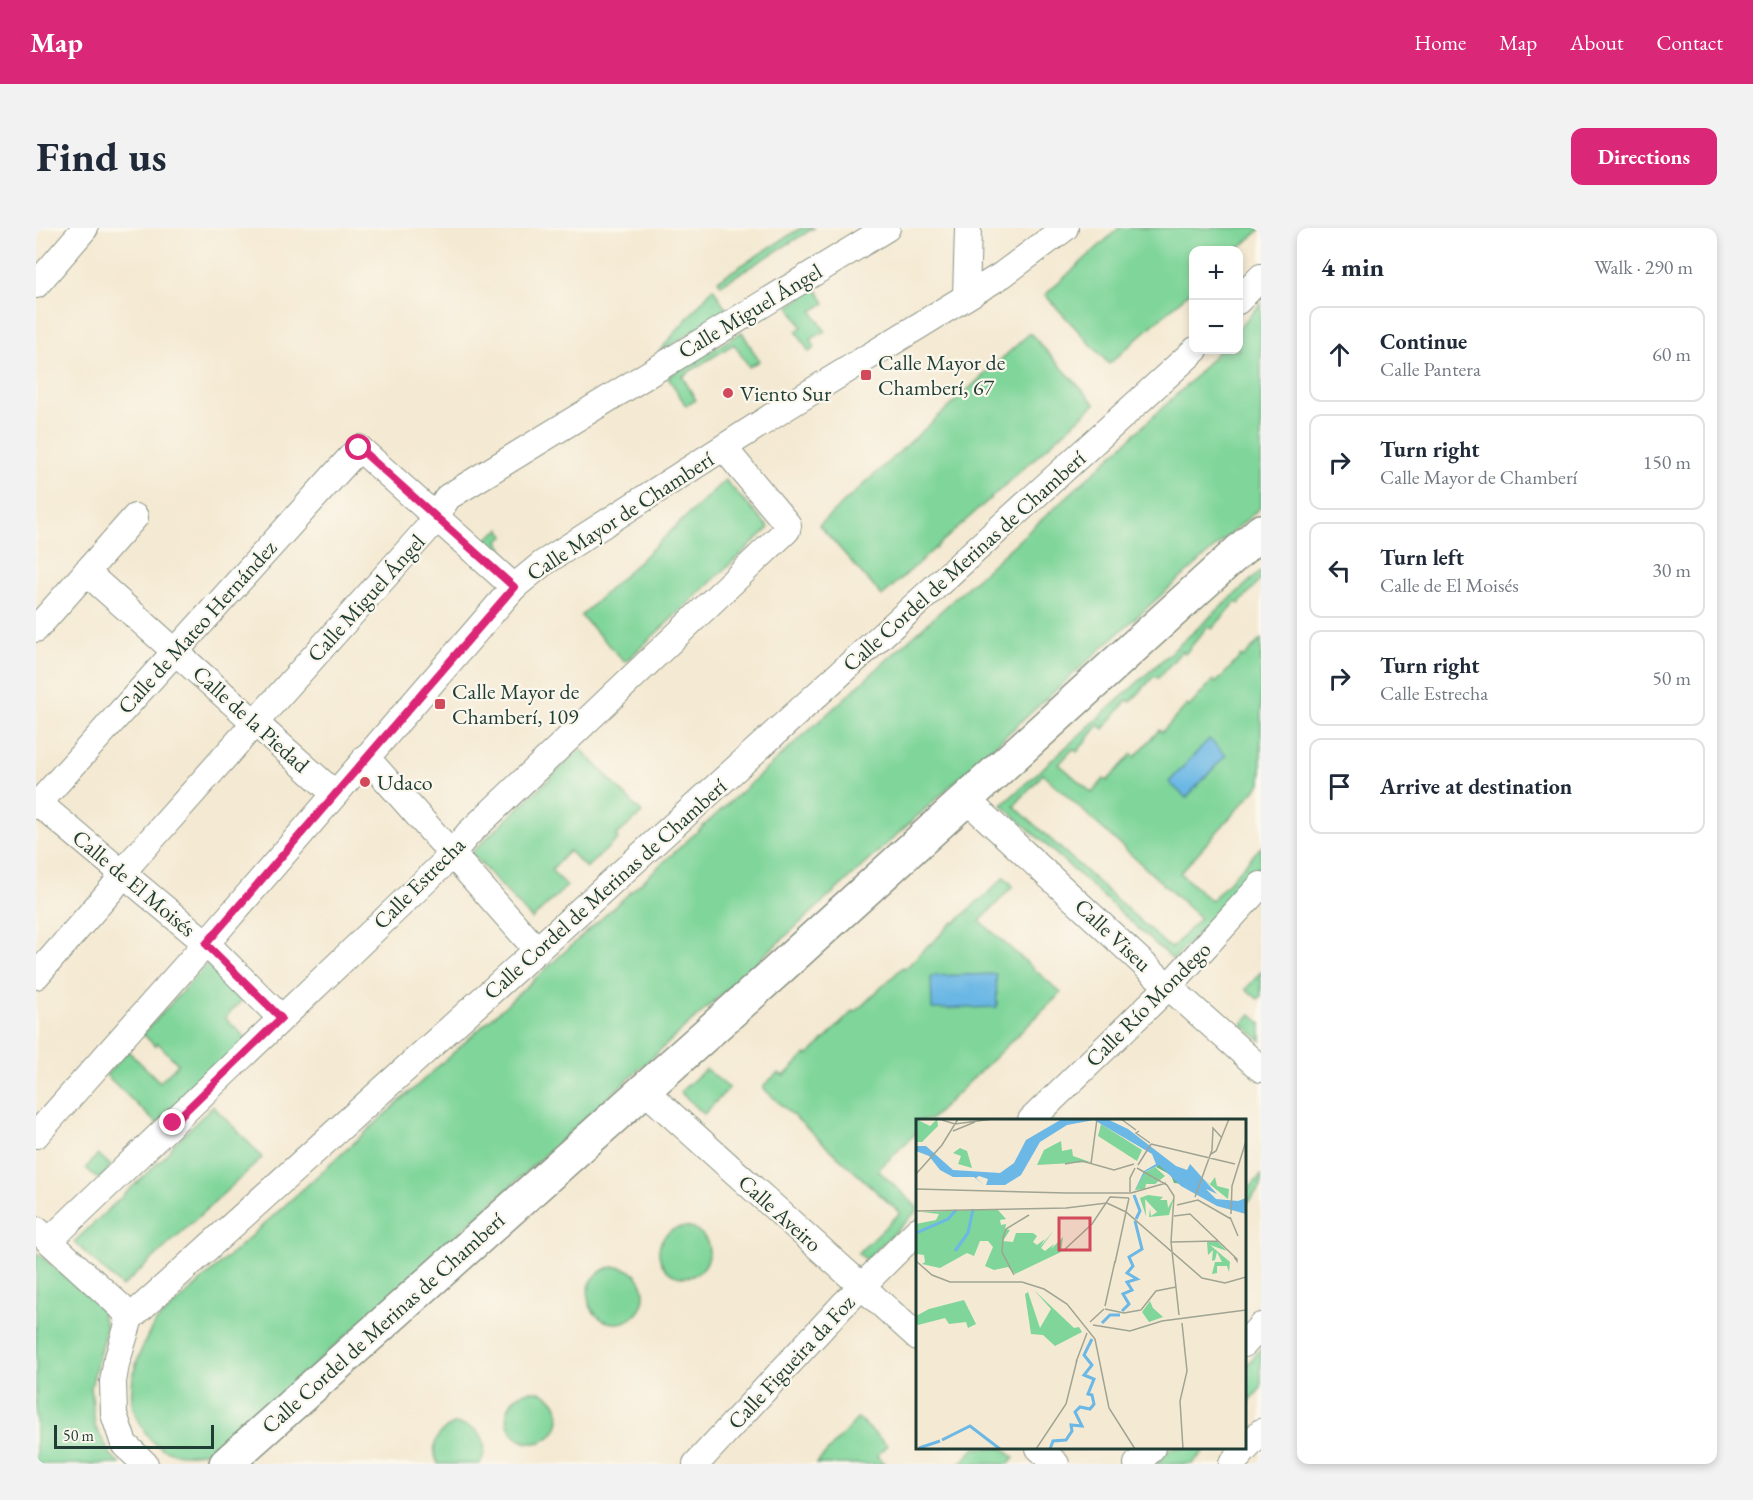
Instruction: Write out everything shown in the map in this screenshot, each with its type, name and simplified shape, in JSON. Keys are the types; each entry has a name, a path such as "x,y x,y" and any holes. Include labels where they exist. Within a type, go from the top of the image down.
{"main road":[{"name":"Calle Cordel de Merinas de Chamberí","path":"226,1464 778,970 1261,531"}],"street":[{"path":"36,285 85,228"},
{"name":"Calle Miguel Ángel","path":"36,976 123,875 133,860 437,517 448,497 887,228"},
{"path":"966,296 968,228"},
{"name":"Calle Mayor de Chamberí","path":"36,1135 206,944 514,587 542,564 1002,275 1065,228"},
{"path":"1241,300 1261,277"},
{"name":"Calle Cordel de Merinas de Chamberí","path":"130,1318 1191,354"},
{"name":"Calle de Mateo Hernández","path":"37,803 359,448 437,517"},
{"name":"Calle Estrecha","path":"43,1235 281,1018 452,853 468,834 787,530 788,525 724,448"},
{"path":"36,629 135,517"},
{"path":"437,517 514,587"},
{"name":"Calle de la Piedad","path":"86,572 335,794"},
{"path":"366,757 537,950"},
{"name":"Calle Viseu","path":"966,799 1261,1069"},
{"name":"Calle de El Moisés","path":"37,803 206,944 281,1018"},
{"name":"Calle Río Mondego","path":"1032,1119 1169,986 1261,885"},
{"name":"Calle Aveiro","path":"643,1089 916,1335"},
{"path":"861,1286 916,1232"},
{"path":"43,1235 130,1318 116,1364 113,1382 114,1414 124,1444 144,1464"},
{"name":"Calle Figueira da Foz","path":"696,1464 861,1286"},
{"path":"1246,1343 1261,1326"},
{"path":"1246,1449 1261,1432"},
{"path":"1041,1449 1056,1464"},
{"path":"1137,1464 1151,1449"},
{"path":"1232,1464 1246,1449"}],"green space":[{"path":"801,228 814,228 721,285 718,280"},
{"path":"1119,228 1261,228 1242,246 1189,246 1189,293 1109,364 1045,295"},
{"path":"713,288 727,310 657,354"},
{"path":"816,288 825,303 812,311 825,331 811,339 815,348 809,352 796,331 802,327 789,306"},
{"path":"1261,303 1261,507 1114,637 233,1439 208,1451 182,1454 170,1452 149,1438 132,1406 132,1382 145,1341 155,1323 1092,474 1191,381 1215,354 1243,354 1243,323"},
{"path":"742,332 759,361 749,367 734,344 682,376 696,400 686,406 668,377"},
{"path":"1030,333 1095,404 882,596 819,525"},
{"path":"725,480 769,528 625,662 581,616"},
{"path":"500,529 505,536 498,541 514,565 485,540"},
{"path":"1261,571 1261,579 1239,604 1236,602 1212,629 1208,626 1185,654 1182,651 1158,678 1154,676 1131,702 1127,700 1104,729 1099,725 1077,752 1073,749 1059,764 1092,793 1104,779 1107,781 1132,754 1135,757 1159,730 1162,732 1213,680 1216,683 1241,656 1243,658 1261,639 1261,783 1180,873 1211,901 1261,847 1261,865 1173,960 1002,805","holes":["1043,774 1200,918 1171,949 1014,806"]},
{"path":"581,749 642,813 616,836 618,839 586,868 569,851 551,870 567,886 532,919 471,853"},
{"path":"1004,877 1013,886 980,921 1061,993 931,1119 916,1119 916,1133 878,1170 916,1206 916,1212 866,1260 858,1253 900,1213 764,1089 764,1085 778,1073 784,1076 806,1054 808,1056 853,1011 855,1012 903,967 905,969 953,922 955,923"},
{"path":"207,964 243,999 225,1018 248,1040 157,1124 106,1075 128,1051 160,1082 178,1064 158,1043 155,1046 143,1034"},
{"path":"1261,972 1261,996 1258,999 1246,989"},
{"path":"1251,1014 1261,1023 1261,1041 1242,1024"},
{"path":"706,1069 729,1088 704,1114 680,1092"},
{"path":"213,1106 262,1158 122,1287 74,1242 165,1156 174,1144"},
{"path":"98,1154 111,1166 99,1180 86,1168"},
{"path":"1261,1175 1261,1187 1246,1204 1246,1192"},
{"path":"684,1227 693,1229 704,1238 709,1252 707,1261 698,1272 684,1277 675,1275 664,1266 659,1252 661,1243 670,1232"},
{"path":"36,1252 99,1305 106,1328 91,1387 95,1426 111,1455 120,1464 36,1464"},
{"path":"616,1267 627,1269 636,1275 642,1284 644,1295 642,1306 636,1315 627,1321 616,1323 605,1321 596,1315 590,1306 588,1295 590,1284 596,1275 605,1269"},
{"path":"1261,1349 1261,1388 1246,1405 1246,1366"},
{"path":"533,1391 543,1393 551,1399 557,1407 559,1417 557,1427 551,1435 543,1441 533,1443 523,1441 515,1435 509,1427 507,1417 509,1407 515,1399 523,1393"},
{"path":"858,1418 887,1445 877,1456 885,1464 816,1464"},
{"path":"454,1424 470,1427 481,1435 484,1448 480,1464 438,1464 435,1451 436,1440 443,1431"},
{"path":"974,1449 1004,1449 1014,1458 1009,1464 960,1464"},
{"path":"1170,1449 1206,1449 1192,1464 1156,1464"}],"water":[{"path":"1209,739 1226,755 1186,798 1169,782"},
{"path":"996,974 997,1007 932,1009 931,976"}],"place":[{"name":"Calle Mayor de Chamberí, 67","path":"866,375"},
{"name":"Viento Sur","path":"728,393"},
{"name":"Calle Mayor de Chamberí, 109","path":"440,704"},
{"name":"Udaco","path":"365,782"}],"route":[{"path":"173,1123 281,1018 206,944 514,587 359,448"}]}
